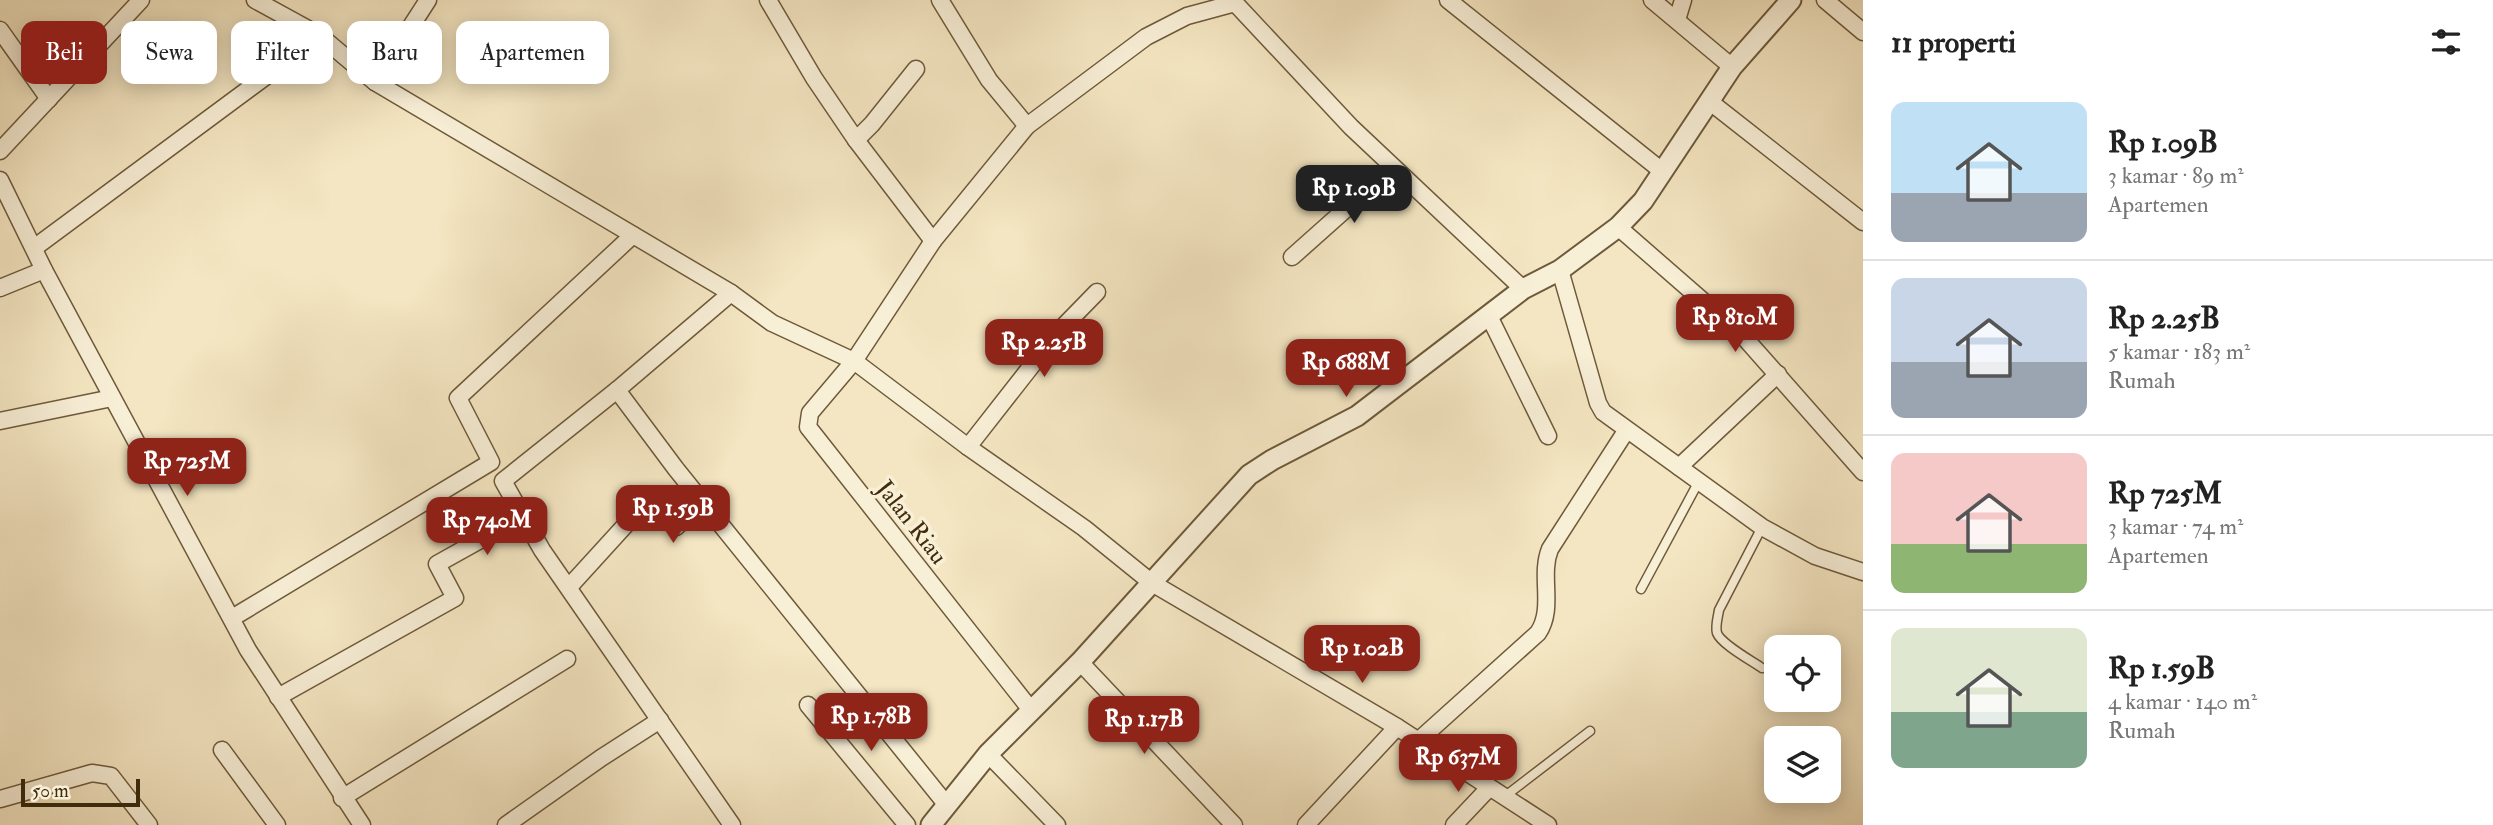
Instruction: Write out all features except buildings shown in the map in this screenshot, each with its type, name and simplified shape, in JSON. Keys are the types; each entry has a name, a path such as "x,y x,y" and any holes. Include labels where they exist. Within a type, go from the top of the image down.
{"street":[{"path":"0,151 141,0"},
{"path":"255,0 293,21"},
{"path":"414,21 428,0"},
{"path":"768,0 814,78 856,140 933,241"},
{"path":"940,0 989,80 1027,126"},
{"path":"1448,0 1662,171"},
{"path":"1652,0 1732,67"},
{"path":"1677,20 1683,0"},
{"path":"931,825 988,754 1080,662 1249,475 1272,460 1357,416 1523,289 1560,270 1632,215 1732,67 1791,0"},
{"path":"1825,0 1863,32"},
{"path":"1235,1 1351,127 1523,289"},
{"name":"Jalan Riau","path":"1031,710 808,426 810,413 854,361 933,241 1027,126 1146,37 1187,16 1235,1"},
{"path":"0,30 49,99"},
{"path":"333,47 347,58"},
{"path":"856,140 916,69"},
{"path":"34,248 255,84"},
{"path":"378,84 731,293 772,323 854,361 968,447 1068,516 1152,583 1397,727 1504,797 1529,820 1548,825"},
{"path":"1709,101 1863,222"},
{"path":"1292,257 1393,167"},
{"path":"0,180 44,270 248,650 362,825"},
{"path":"1618,227 1731,324 1863,472"},
{"path":"632,234 458,398 542,550 732,825"},
{"path":"0,288 44,270"},
{"path":"1560,270 1598,403 1603,412 1762,527 1815,556 1863,572"},
{"path":"968,447 1058,332 1097,292"},
{"path":"503,481 618,390 731,293"},
{"path":"1489,316 1548,436"},
{"path":"1679,467 1778,374"},
{"path":"618,390 704,503 946,804"},
{"path":"0,421 112,398"},
{"path":"1418,741 1538,633 1545,619 1545,564 1550,549 1626,430"},
{"path":"232,618 491,461"},
{"path":"569,587 651,496 676,527 704,503"},
{"path":"278,697 455,598 437,564 523,516"},
{"path":"342,797 567,659"},
{"path":"1080,662 1234,825"},
{"path":"807,705 907,825"},
{"path":"506,825 660,720"},
{"path":"1306,825 1397,727"},
{"path":"222,750 276,825"},
{"path":"988,754 1057,825"},
{"path":"0,799 92,773 104,774 111,776 149,825"},
{"path":"1454,825 1489,788"}],"lane":[{"path":"1641,589 1699,481"},
{"path":"1762,527 1719,610 1717,623 1717,634 1762,668"},
{"path":"1504,797 1591,731"}]}
